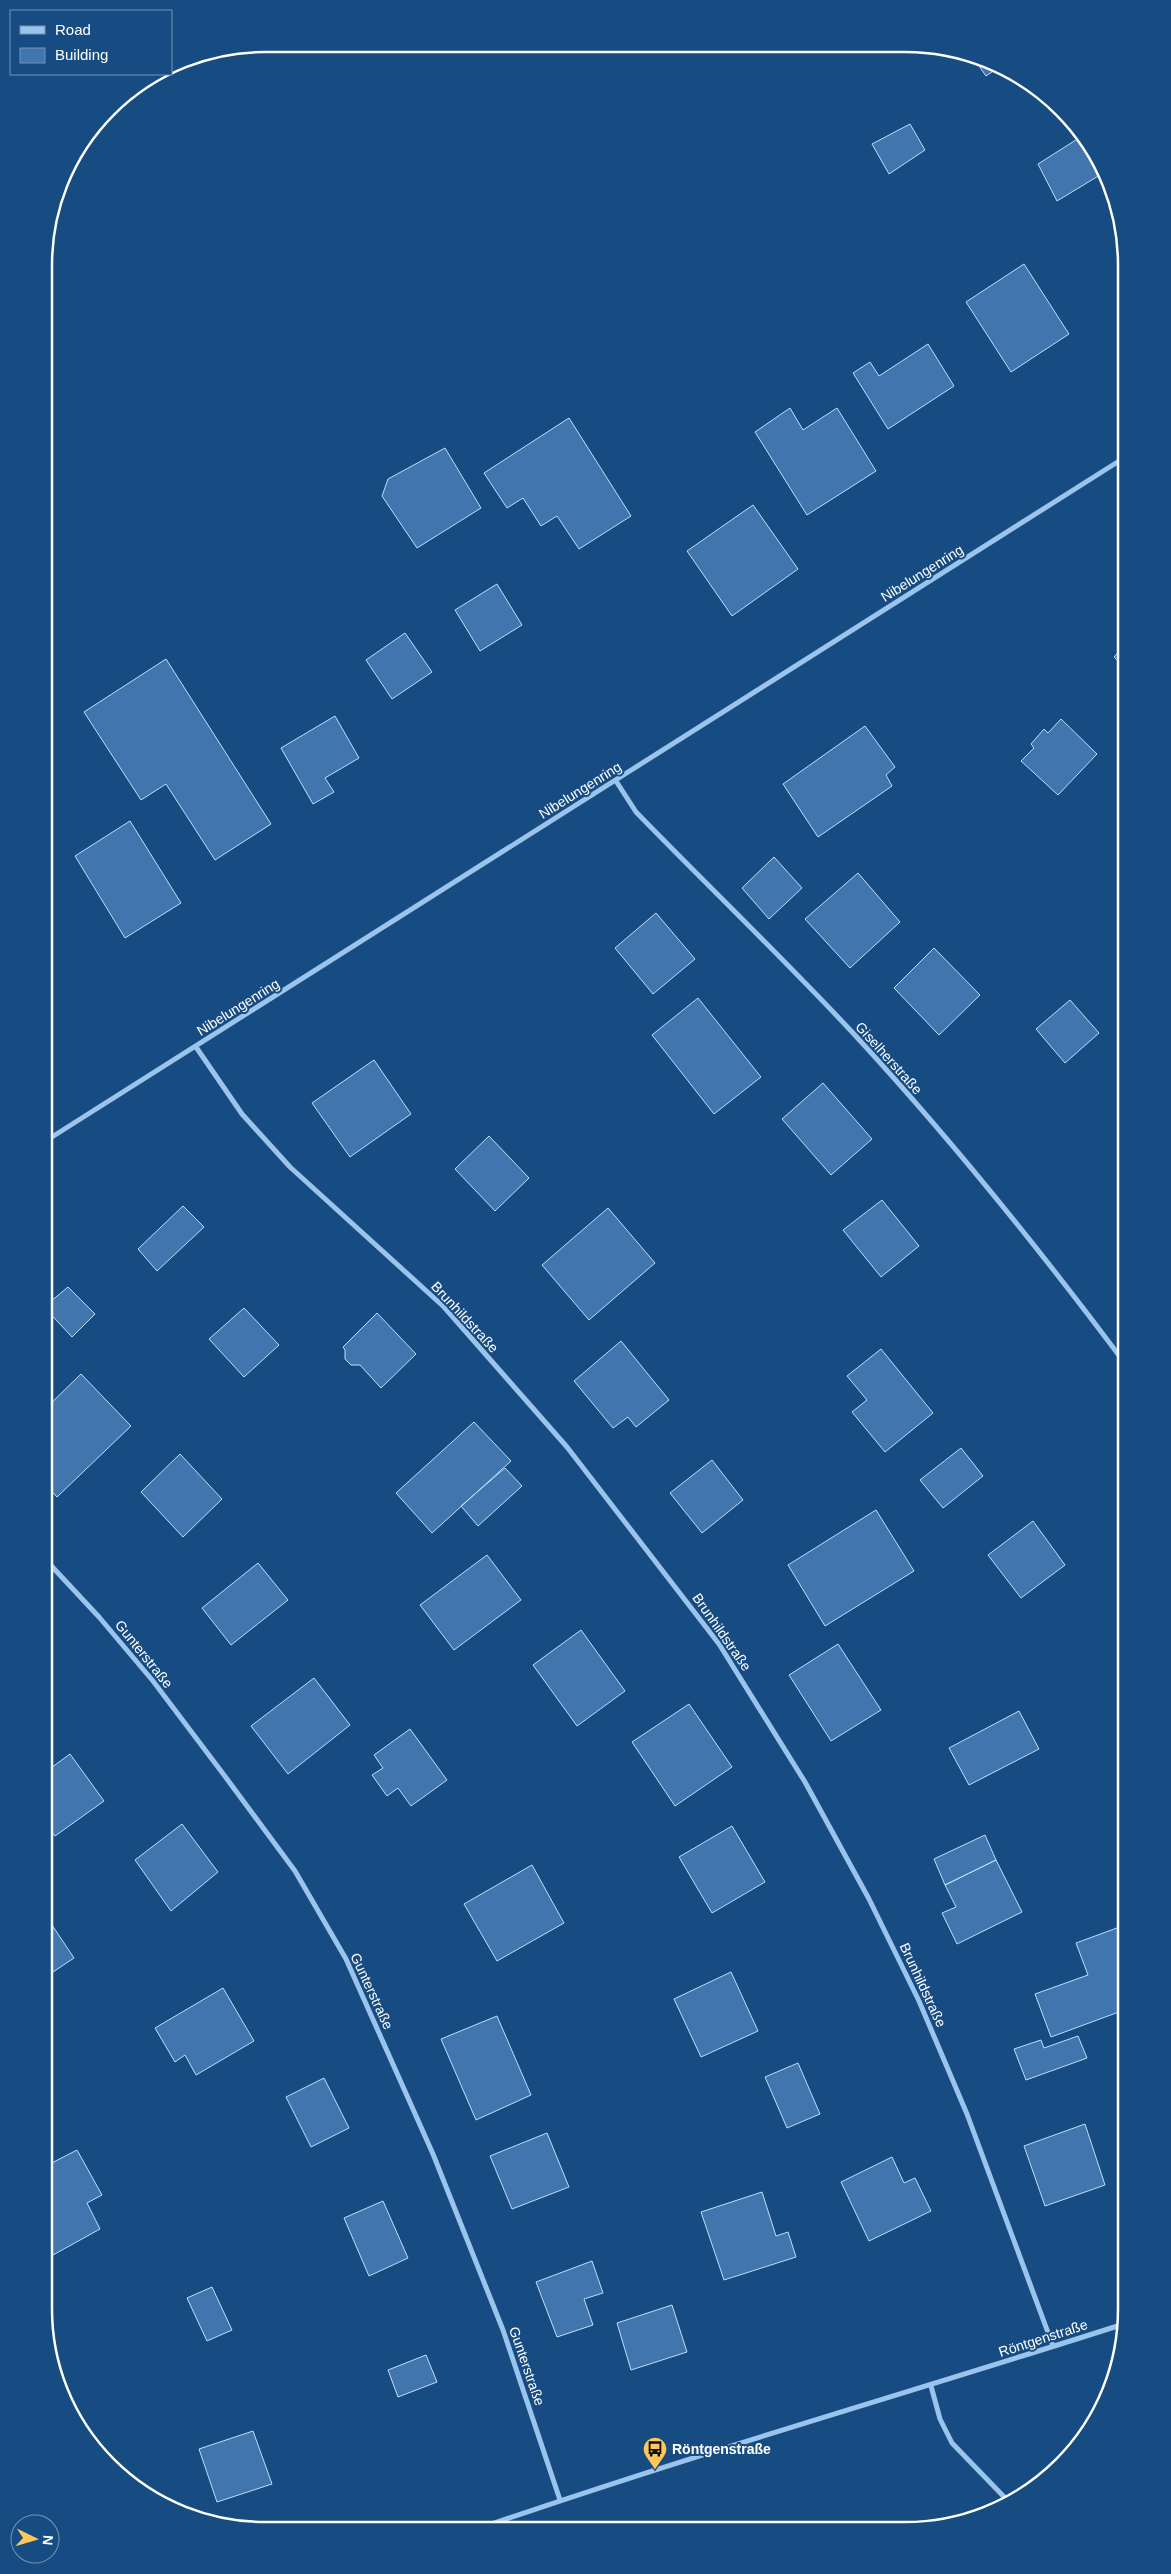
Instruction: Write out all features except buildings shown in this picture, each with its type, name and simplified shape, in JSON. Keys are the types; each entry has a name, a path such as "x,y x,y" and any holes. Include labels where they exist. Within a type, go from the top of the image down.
{"street":[{"name":"Nibelungenring","path":"52,1137 1118,462"},
{"name":"Giselherstraße","path":"616,781 636,812 853,1033 1026,1234 1118,1354"},
{"name":"Brunhildstraße","path":"196,1047 242,1114 290,1167 444,1307 568,1447 719,1644 810,1790 869,1899 918,2001 967,2114 1054,2346"},
{"name":"Gunterstraße","path":"52,1567 99,1617 153,1681 224,1775 295,1871 346,1959 433,2154 503,2330 560,2500"},
{"name":"Röntgenstraße","path":"497,2522 711,2452 931,2386 1118,2326"},
{"path":"931,2386 940,2419 952,2442 1004,2498"}],"place":[{"name":"Röntgenstraße","path":"655,2470"}]}
